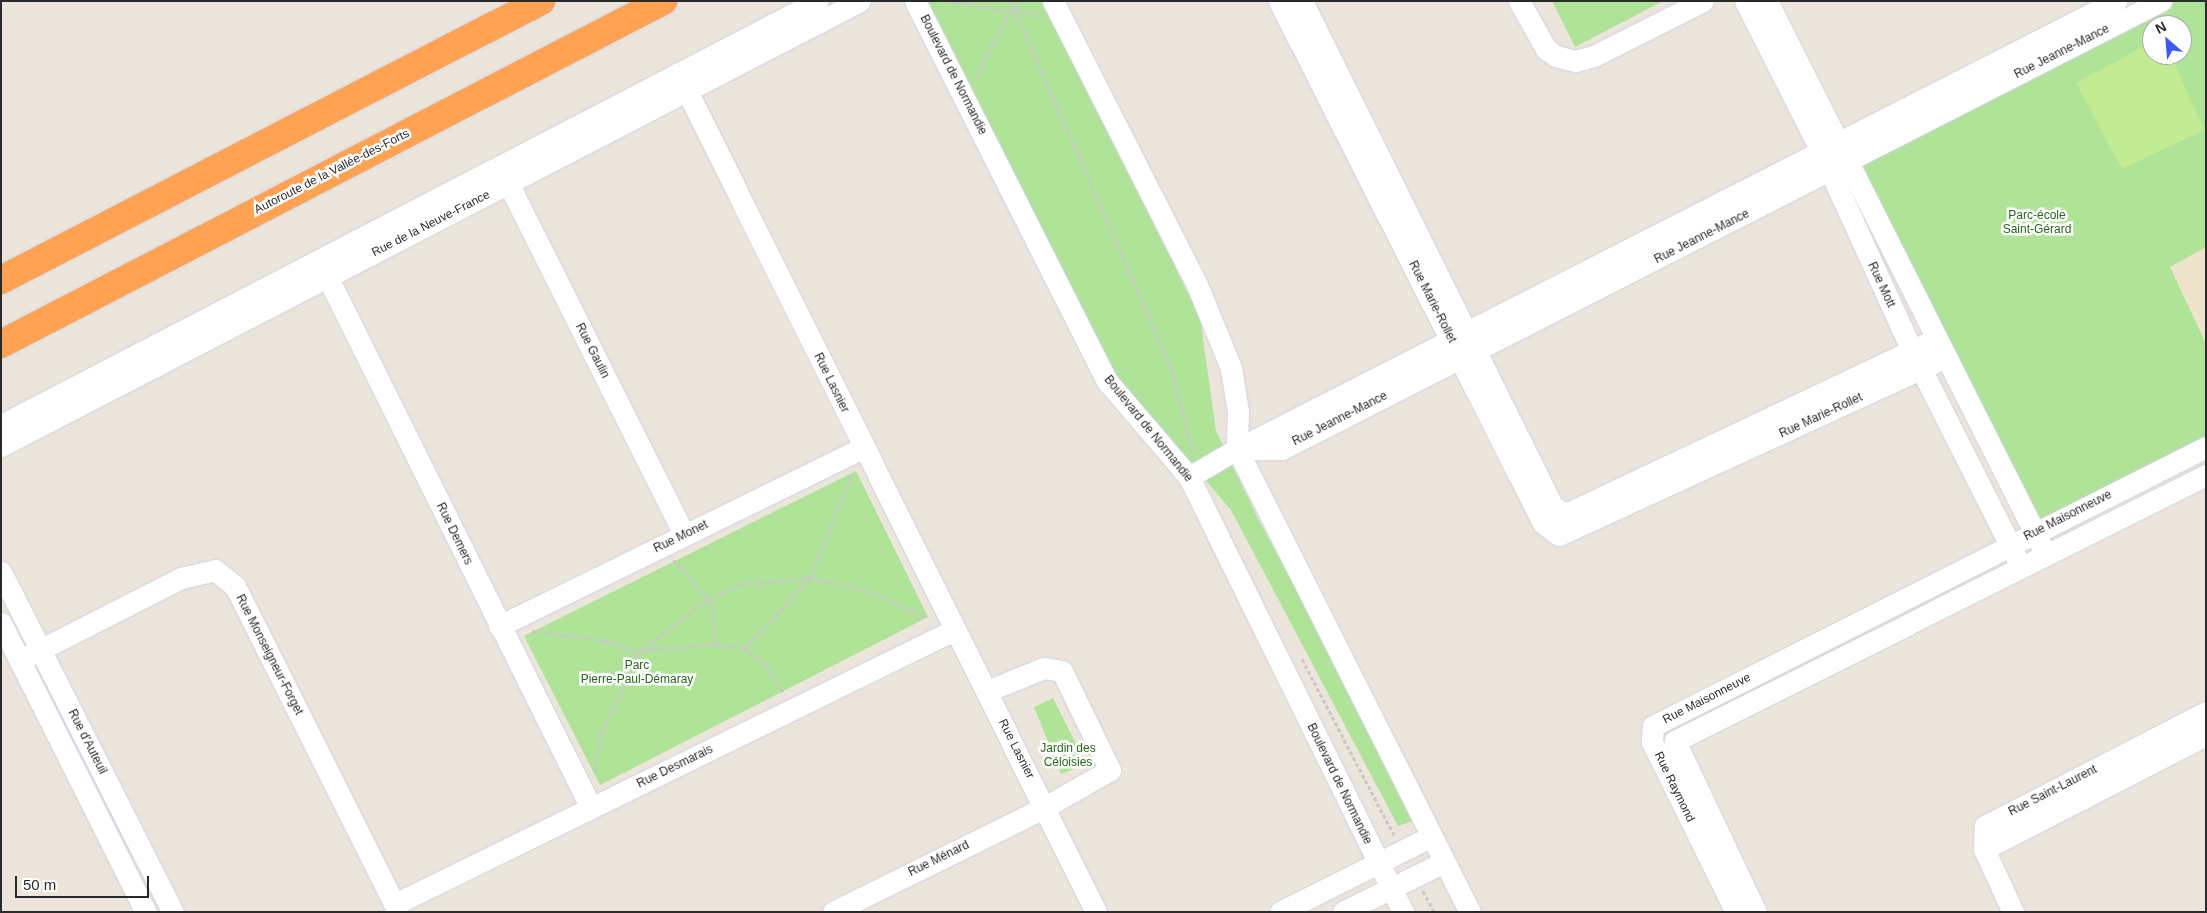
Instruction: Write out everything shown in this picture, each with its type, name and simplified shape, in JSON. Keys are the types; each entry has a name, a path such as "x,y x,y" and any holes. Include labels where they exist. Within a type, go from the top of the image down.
{"highway":[{"path":"1,280 541,1"},
{"name":"Autoroute de la Vallée-des-Forts","path":"1,344 662,1"}],"street":[{"name":"Rue de la Neuve-France","path":"683,82 818,1"},
{"name":"Rue de la Neuve-France","path":"1,425 323,268 683,82 860,1"},
{"name":"Boulevard de Normandie","path":"915,1 1107,382 1189,477 1403,912"},
{"name":"Rue Marie-Rollet","path":"1279,1 1320,60 1464,345 1553,507 1566,514 1912,351 1942,347"},
{"name":"Rue Marie-Rollet","path":"1302,1 1320,60"},
{"path":"1519,1 1546,49 1556,56 1575,61 1594,56 1703,1"},
{"name":"Rue Mott","path":"1745,1 1830,147 1849,161 2046,555"},
{"name":"Rue Mott","path":"1768,1 1830,147 1829,173 1912,351 2022,567"},
{"name":"Rue Jeanne-Mance","path":"1464,345 1830,147 2116,1"},
{"name":"Rue Jeanne-Mance","path":"1189,477 1236,450 1829,173 2161,1"},
{"path":"1049,10 1197,285 1231,368 1238,412 1236,450 1430,837 1470,912"},
{"name":"Rue Lasnier","path":"683,82 863,448 954,630 987,691 1096,912"},
{"name":"Rue Gaulin","path":"503,175 684,536"},
{"name":"Rue de la Neuve-France","path":"1,446 323,268"},
{"name":"Rue Demers","path":"323,268 589,805"},
{"name":"Rue Marie-Rollet","path":"1464,345 1542,523 1559,535 1922,370 1942,347"},
{"name":"Rue Maisonneuve","path":"2206,447 1654,726 1675,741 2206,475"},
{"name":"Rue Monet","path":"499,626 863,448"},
{"path":"1559,535 1566,514"},
{"name":"Rue Monseigneur-Forget","path":"20,660 181,578 215,570 235,586 397,908"},
{"name":"Rue d'Auteuil","path":"1,572 173,912"},
{"name":"Rue d'Auteuil","path":"1,623 146,912"},
{"name":"Rue Desmarais","path":"397,908 589,805 794,709 954,630"},
{"path":"987,691 1044,668 1062,671 1110,770 1045,807"},
{"name":"Rue Saint-Laurent","path":"1984,849 2146,754 2206,712"},
{"name":"Rue Raymond","path":"1654,726 1652,742 1712,843 1756,912"},
{"name":"Rue Saint-Laurent","path":"2013,912 1984,849 1985,826 2146,754 2206,735"},
{"name":"Rue Raymond","path":"1675,741 1736,912"},
{"name":"Rue Ménard","path":"833,912 1045,807"},
{"path":"1280,912 1430,837"},
{"path":"1343,912 1444,862"}],"path":[{"path":"951,1 1010,11"},
{"path":"1011,1 1014,8"},
{"path":"973,81 1010,11 1021,1"},
{"path":"1014,8 1049,10"},
{"path":"745,649 810,578 863,448"},
{"path":"662,546 708,599 714,612 716,644"},
{"path":"589,805 601,734 641,652 708,599 742,584 810,578 869,591 954,630"},
{"path":"499,626 607,642 641,652 716,644 745,649 767,666 794,709"}],"shaded area":[{"path":"2206,247 2206,344 2169,267"}],"green space":[{"path":"928,1 1042,1 1200,317 1216,431 1258,519 1421,818 1398,826 1231,510 1115,374"},
{"path":"1552,1 1663,1 1575,47"},
{"name":"Parc-école Saint-Gérard","path":"2159,1 2206,1 2206,247 2170,267 2206,344 2206,447 2035,533 1851,163"},
{"path":"2142,47 2142,65 2175,65 2204,130 2122,169 2076,83"},
{"name":"Parc Pierre-Paul-Démaray","path":"856,471 928,617 600,785 524,636"},
{"name":"Jardin des Céloisies","path":"1053,698 1086,764 1061,774 1034,707"}]}
